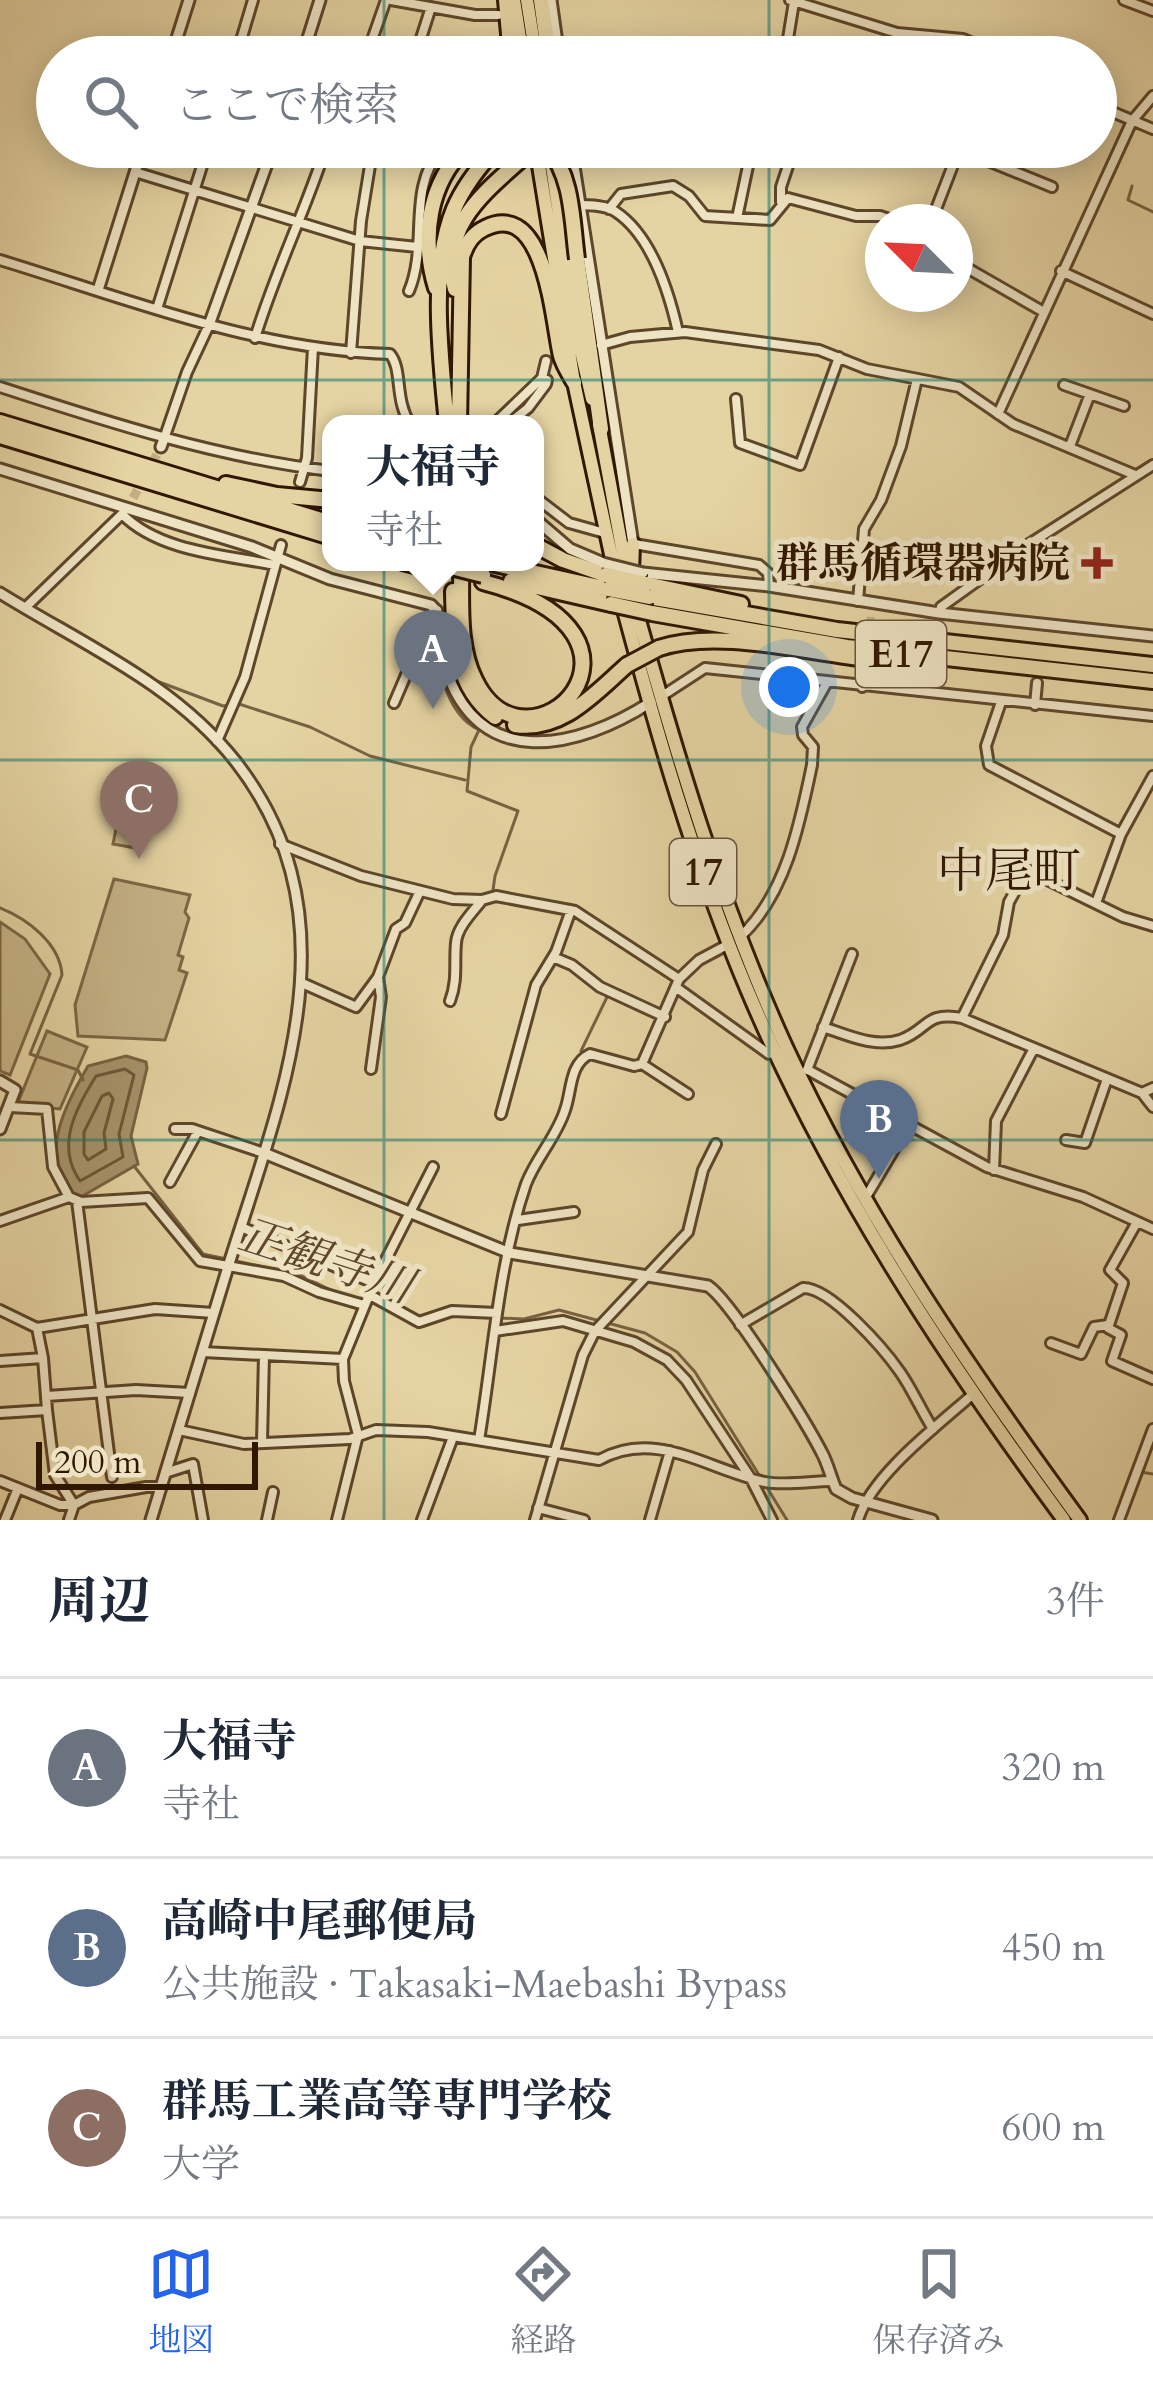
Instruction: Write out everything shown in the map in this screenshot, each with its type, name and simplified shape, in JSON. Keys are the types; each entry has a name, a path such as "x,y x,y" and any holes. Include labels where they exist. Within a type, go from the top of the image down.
{"highway":[{"path":"527,0 533,36"},
{"path":"541,0 546,36"},
{"path":"506,5 510,36"},
{"path":"506,5 516,36"},
{"path":"441,304 430,269 430,222 440,183 451,168"},
{"path":"444,415 442,252 448,225 478,168"},
{"path":"459,304 451,263 460,224 473,202 512,168"},
{"name":"17","path":"534,168 605,532 655,700 775,1051 885,1259 972,1395 1064,1520"},
{"name":"17","path":"551,168 576,329 601,429 620,546 645,595 655,700"},
{"path":"560,168 601,429"},
{"path":"462,415 462,257 472,238 496,224 520,230 539,255 563,363 574,382"},
{"path":"0,422 322,531"},
{"path":"0,436 322,531"},
{"path":"52,440 241,488 322,499"},
{"path":"632,544 645,595"},
{"path":"544,550 607,583 645,595"},
{"path":"452,571 460,669 472,695 494,717 519,726 552,723 627,665 680,642 716,641 933,666 1002,668"},
{"path":"461,571 465,650 481,691 512,716 536,717 557,710 581,679 584,662 579,640 548,607 484,573"},
{"path":"484,573 607,583 645,595"},
{"name":"E17","path":"645,595 774,610 837,629 1153,665"},
{"name":"E17","path":"645,595 827,644 1002,668 1153,681"},
{"name":"17","path":"735,940 865,1199 982,1386 1080,1520"}],"street":[{"path":"178,36 189,0"},
{"path":"243,36 254,0"},
{"path":"309,36 320,0"},
{"path":"374,36 388,0 431,8 506,5"},
{"path":"551,0 557,36"},
{"path":"1124,0 1153,11"},
{"path":"788,36 792,1 897,33 930,36"},
{"path":"422,36 431,8"},
{"path":"1117,153 1132,122 1153,96"},
{"path":"1117,115 1153,129"},
{"path":"98,290 136,168"},
{"path":"158,309 202,168"},
{"path":"163,441 265,168"},
{"path":"255,338 319,168"},
{"path":"351,352 369,168"},
{"path":"409,291 415,276 420,193 431,168"},
{"path":"574,168 632,544 759,565 769,573 769,586"},
{"path":"737,218 748,168"},
{"path":"609,208 621,194 667,186 685,192 704,216 770,220 781,202 788,168"},
{"path":"938,204 952,168"},
{"path":"1007,168 1052,187"},
{"path":"998,414 1110,168"},
{"path":"135,172 360,241 417,248"},
{"path":"781,202 792,198 865,216"},
{"path":"578,205 616,212 653,258 678,332"},
{"path":"0,260 255,338 395,356 399,405 405,415"},
{"path":"1061,271 1153,314"},
{"path":"973,272 1042,310"},
{"path":"601,345 678,332 812,349 866,369 959,386 1013,424 1135,475"},
{"path":"300,482 314,346"},
{"path":"736,399 740,443 800,465 839,357"},
{"path":"503,415 542,378 546,361"},
{"path":"518,415 534,401 547,380 542,378"},
{"path":"858,603 864,530 901,446 917,379"},
{"path":"1064,385 1124,406"},
{"path":"0,387 163,441 322,470"},
{"path":"1070,446 1090,394"},
{"path":"939,614 941,607 1026,546 1153,465"},
{"path":"0,469 123,512 252,547 275,562"},
{"path":"25,608 133,497"},
{"path":"544,504 568,523 605,532"},
{"path":"123,512 143,530 199,552 275,562 437,610"},
{"path":"544,527 607,583"},
{"path":"217,742 236,704 280,545"},
{"path":"645,595 769,586 1043,630 1153,636"},
{"path":"0,592 155,686 217,742 252,788 280,844 301,914 302,983 290,1069 151,1520"},
{"path":"871,617 872,604"},
{"path":"437,610 443,660 471,716 500,735 539,743 563,741 611,725 701,668 1153,716"},
{"path":"394,703 437,610"},
{"path":"862,687 864,670"},
{"path":"1035,705 1037,683"},
{"path":"478,1440 497,1313 528,1180 564,1115 581,1058 590,1054 641,1064 677,983 699,959 735,940 778,885 812,765 813,747 803,735 803,724 826,684"},
{"path":"1001,702 986,746 989,765 1120,834"},
{"path":"1096,903 1120,834 1153,776"},
{"path":"280,844 361,876 453,899 496,896 571,910 769,1054 775,1051"},
{"path":"962,1018 1003,935 1009,902 1024,872 1032,870 1123,917 1153,926"},
{"path":"302,983 356,1006 378,977 396,929 405,923 420,891"},
{"path":"450,1001 458,935 482,900"},
{"path":"501,1114 536,985 571,910"},
{"path":"852,955 803,1071 994,1170 1083,1197 1153,1229"},
{"path":"553,956 600,987 665,1017"},
{"path":"370,1070 381,997 378,977"},
{"path":"823,1027 864,1041 898,1040 935,1015 962,1018 1142,1094 1153,1107"},
{"path":"994,1170 996,1121 1033,1050"},
{"path":"641,1064 688,1094"},
{"path":"1066,1140 1085,1143 1107,1078"},
{"path":"0,1081 15,1090 0,1129"},
{"path":"1142,1094 1153,1088"},
{"path":"10,1107 47,1109 53,1167 73,1199 112,1477"},
{"path":"865,1199 908,1126"},
{"path":"175,1129 198,1131 264,1154 510,1253 708,1286 740,1325 824,1456 841,1494 932,1520"},
{"path":"170,1181 198,1131"},
{"path":"535,1520 583,1355 595,1331 688,1232 703,1170 716,1144"},
{"path":"337,1520 358,1435 344,1381 344,1359 374,1282 433,1168"},
{"path":"0,1220 73,1199 148,1198 195,1257 284,1276 364,1305"},
{"path":"518,1220 574,1212"},
{"path":"1108,1325 1123,1283 1110,1270 1137,1222"},
{"path":"241,1227 374,1282"},
{"path":"740,1325 803,1288 812,1288 849,1312 895,1365 933,1429"},
{"path":"370,1295 419,1322 452,1311 497,1313"},
{"path":"0,1310 37,1328 155,1309 214,1313"},
{"path":"495,1330 563,1321 634,1342 667,1360 686,1380 772,1520"},
{"path":"1051,1342 1081,1354 1094,1327 1108,1325 1121,1335 1112,1360 1153,1379"},
{"path":"37,1328 55,1475 74,1505 70,1520"},
{"path":"203,1352 344,1359"},
{"path":"262,1442 264,1355"},
{"path":"0,1361 43,1358"},
{"path":"46,1396 190,1393"},
{"path":"858,1520 864,1500 972,1395"},
{"path":"0,1414 47,1410"},
{"path":"1119,1520 1153,1429"},
{"path":"179,1430 244,1444 376,1430 428,1432 599,1460 633,1446 670,1451 770,1483 832,1481"},
{"path":"422,1520 453,1437"},
{"path":"650,1520 670,1451"},
{"path":"165,1472 193,1464 203,1520"},
{"path":"0,1481 60,1505 161,1487"},
{"path":"4,1520 18,1489"},
{"path":"268,1520 273,1492"},
{"path":"538,1508 584,1520"}],"shaded area":[{"path":"120,809 148,815 141,849 113,844"},
{"path":"114,879 190,895 178,955 183,957 179,970 187,973 165,1040 78,1036 75,1005"},
{"path":"0,922 25,939 50,974 10,1075 0,1071"},
{"path":"47,1031 87,1047 60,1109 17,1105"}],"water":[{"path":"126,1056 146,1062 147,1068 131,1136 138,1164 79,1198 58,1167 63,1116 88,1066"}],"waterway":[{"path":"1132,186 1128,200 1153,212"},
{"path":"435,628 450,699 479,730 471,747 467,791 518,811 493,890"},
{"path":"154,680 230,705"},
{"path":"239,704 310,727 370,756 465,780"},
{"name":"正観寺川","path":"0,908 40,934 60,963 62,975 30,1054 78,1070 83,1080"},
{"path":"581,1051 608,995"},
{"name":"正観寺川","path":"134,1166 203,1254 298,1274 337,1293 379,1304"},
{"name":"正観寺川","path":"392,1311 413,1325 424,1326 453,1316 524,1319 559,1310 645,1333 677,1352 695,1372 761,1478"},
{"path":"1141,1472 1153,1474"},
{"name":"正観寺川","path":"766,1486 787,1520"}],"tunnel":[{"path":"133,498 161,447"},
{"path":"864,670 871,617"}],"place":[{"name":"群馬循環器病院","path":"1097,563"},
{"name":"大福寺","path":"433,709"},
{"name":"群馬工業高等専門学校","path":"139,859"},
{"name":"高崎中尾郵便局","path":"879,1179"}],"district":[{"name":"中尾町","path":"1009,871"}]}
